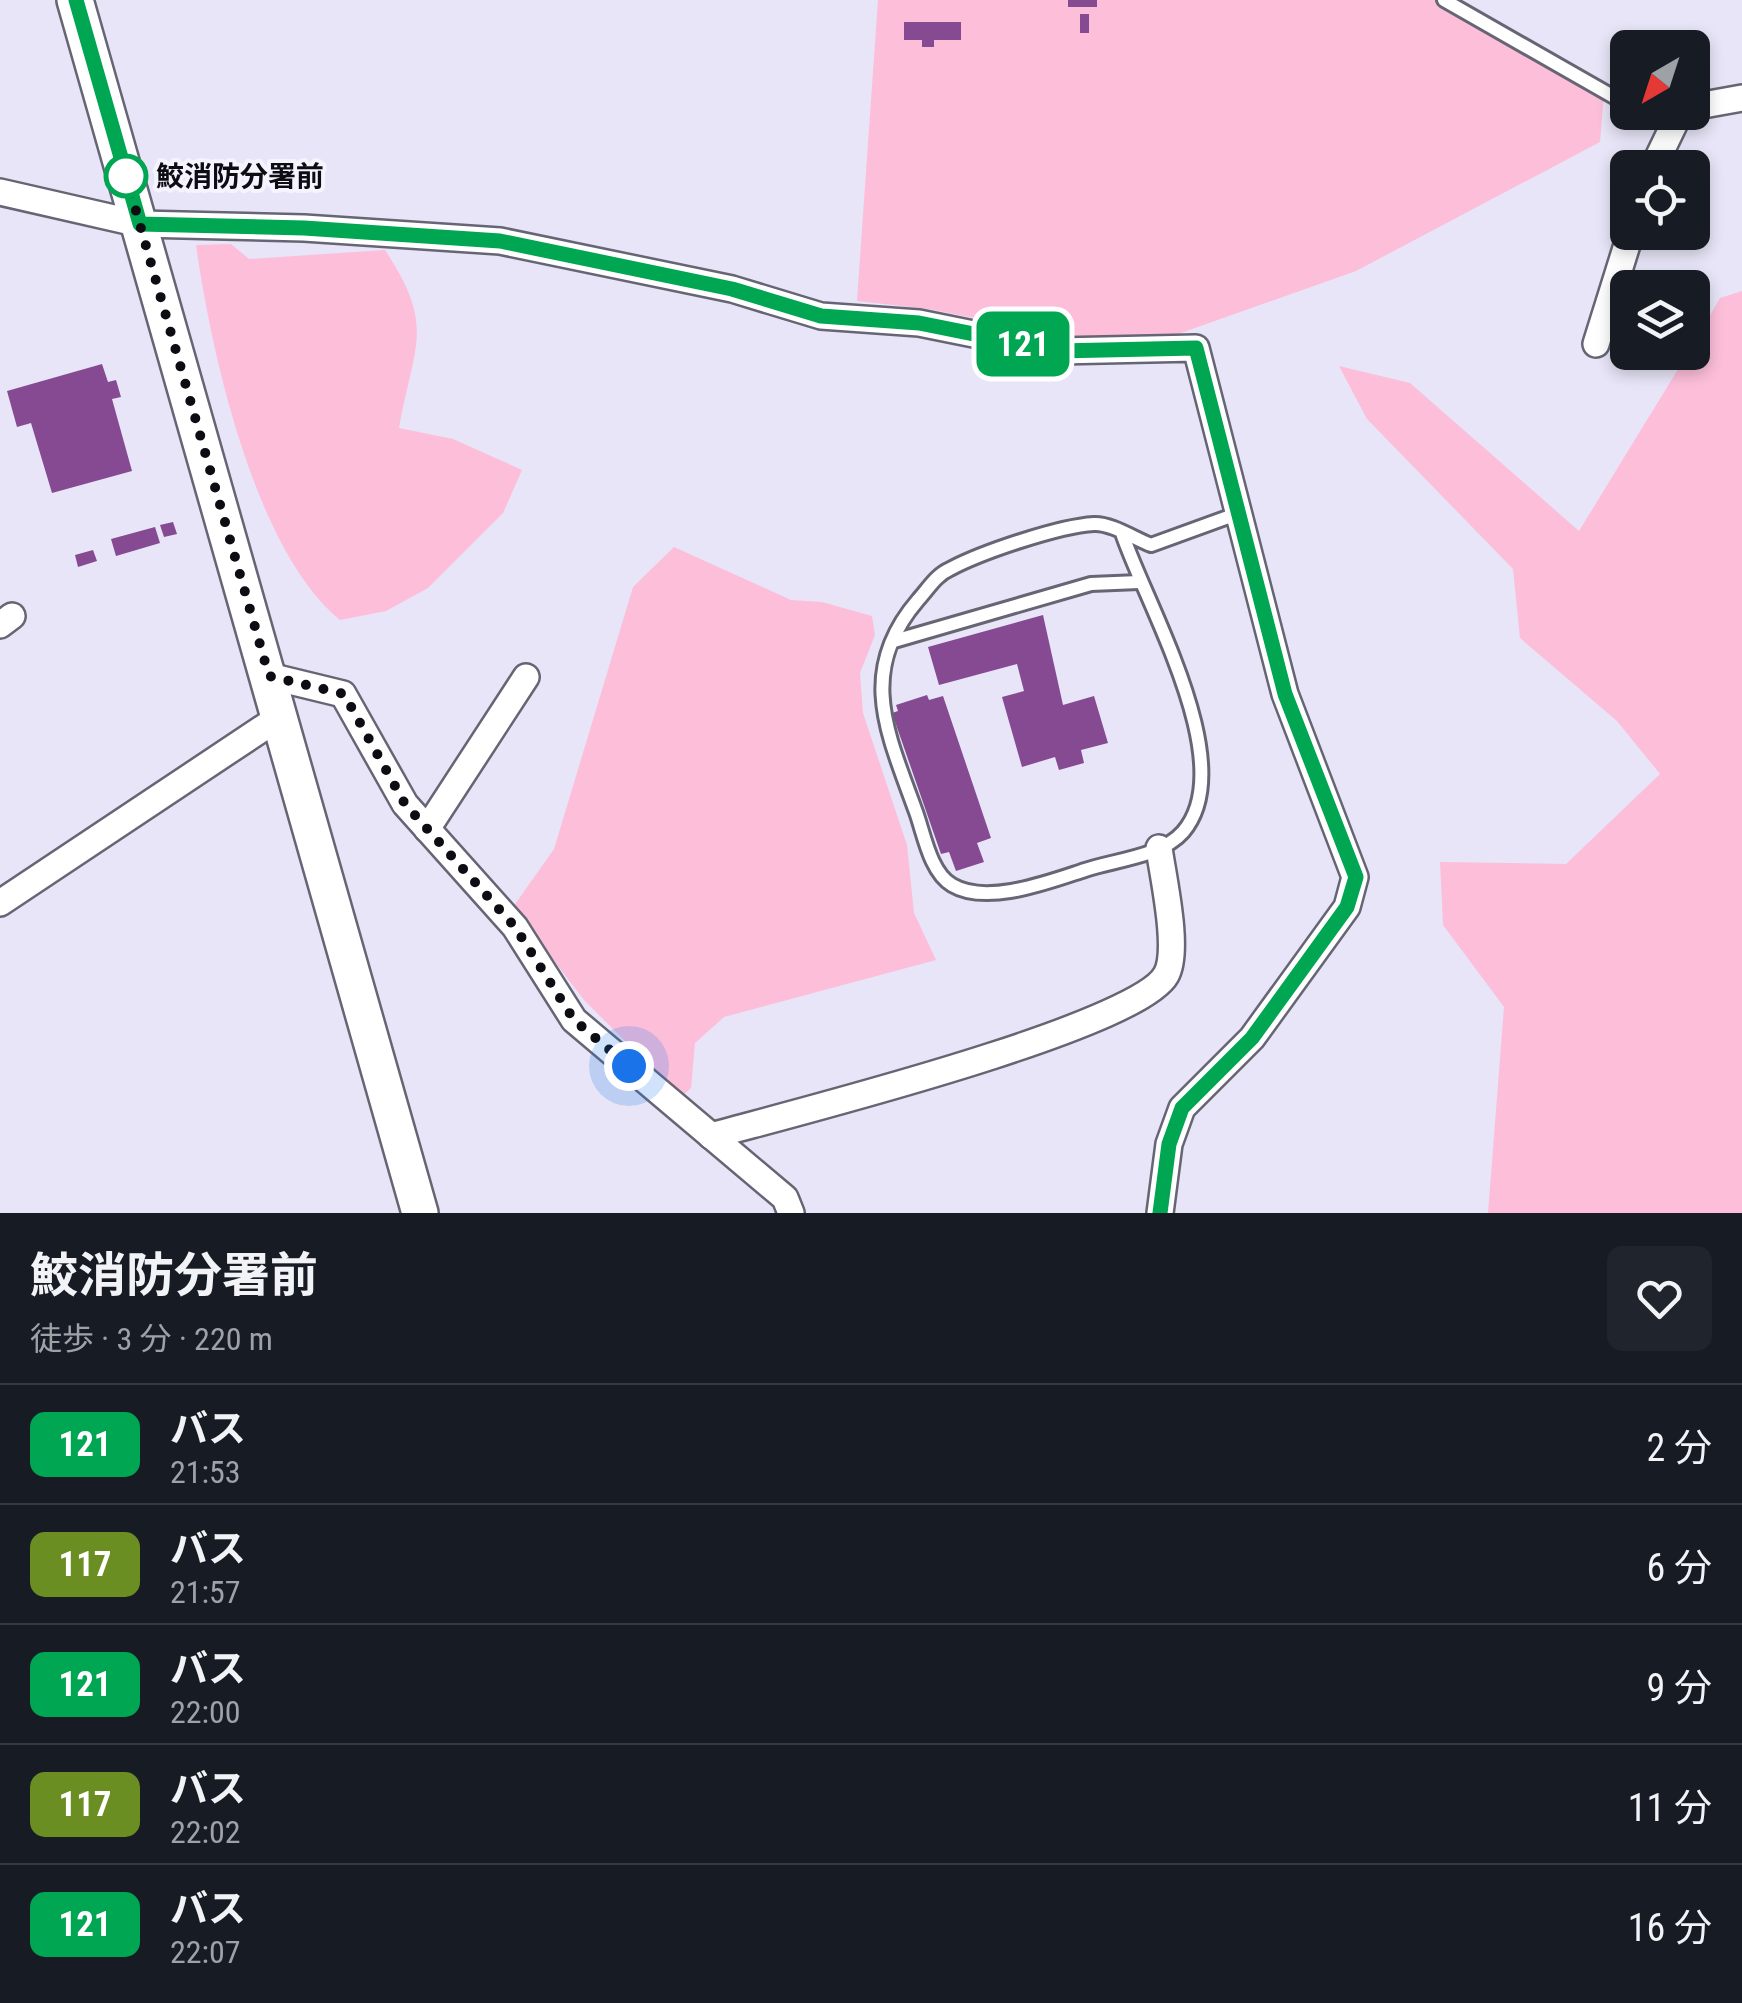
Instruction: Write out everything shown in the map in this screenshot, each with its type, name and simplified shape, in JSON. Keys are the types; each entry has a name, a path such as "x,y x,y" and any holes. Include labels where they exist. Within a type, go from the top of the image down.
{"street":[{"path":"76,0 420,1213"},
{"path":"1710,104 1742,98"},
{"path":"0,192 140,224 304,228 500,241 732,289 821,316 919,323 1058,351 1196,348 1285,694 1356,877 1347,907 1252,1038 1182,1108 1169,1144 1160,1213"},
{"path":"1596,344 1625,250"},
{"path":"269,676 344,694 382,770 427,829 515,927 574,1020 785,1198 791,1213"},
{"path":"427,829 526,676"},
{"path":"0,904 281,716"},
{"path":"711,1136 1014,1048 1120,1012 1150,993 1168,974 1171,944 1159,848"}],"lane":[{"path":"1444,0 1610,95"},
{"path":"1122,533 1186,692 1202,764 1201,802 1182,834 1159,848 1032,889 978,890 952,885 934,864 882,716 881,672 902,618 941,573 970,558 1097,524 1122,533 1151,545 1239,513"},
{"path":"894,640 1090,584 1140,582"}],"shaded area":[{"path":"878,0 1458,0 1605,82 1600,142 1356,271 1178,334 1073,337 928,309 857,301"},
{"path":"231,244 249,259 385,250 401,276 416,318 415,355 399,428 453,439 522,470 503,513 428,588 386,611 340,620 310,588 284,547 261,499 226,392 196,245"},
{"path":"1742,291 1742,1213 1488,1213 1504,1007 1443,925 1440,862 1566,864 1660,774 1617,721 1520,638 1513,569 1367,419 1339,366 1410,383 1579,531 1678,370 1710,370 1710,315 1720,298"},
{"path":"674,547 791,600 822,602 872,616 875,635 860,673 863,713 907,845 914,913 936,960 724,1017 695,1043 691,1088 681,1097 584,1000 513,907 554,849 633,587"}],"building":[{"path":"1068,0 1097,0 1097,7 1068,7"},
{"path":"1080,14 1089,14 1089,33 1080,33"},
{"path":"904,22 961,22 961,40 934,40 934,47 922,47 922,40 904,40"},
{"path":"102,364 108,382 116,380 121,397 112,399 132,471 52,493 31,423 17,427 7,391"},
{"path":"173,522 177,534 164,537 160,525"},
{"path":"155,527 160,543 116,556 111,539"},
{"path":"93,550 97,561 78,567 75,555"},
{"path":"1043,615 1063,705 1094,696 1108,743 1081,750 1084,763 1059,770 1055,757 1022,767 1002,697 1024,691 1017,664 939,685 928,647"},
{"path":"927,695 929,700 943,696 991,838 977,843 984,862 956,871 949,852 941,854 892,713 898,711 896,705"}],"bus line":[{"name":"121","path":"76,0 140,224 304,228 500,241 732,289 821,316 919,323 1058,351 1196,348 1285,694 1356,877 1347,907 1252,1038 1182,1108 1169,1144 1160,1213"}],"place":[{"name":"鮫消防分署前","path":"126,176"}],"route":[{"path":"126,176 269,676 344,694 382,770 405,804 515,927 574,1020 629,1066"}]}
